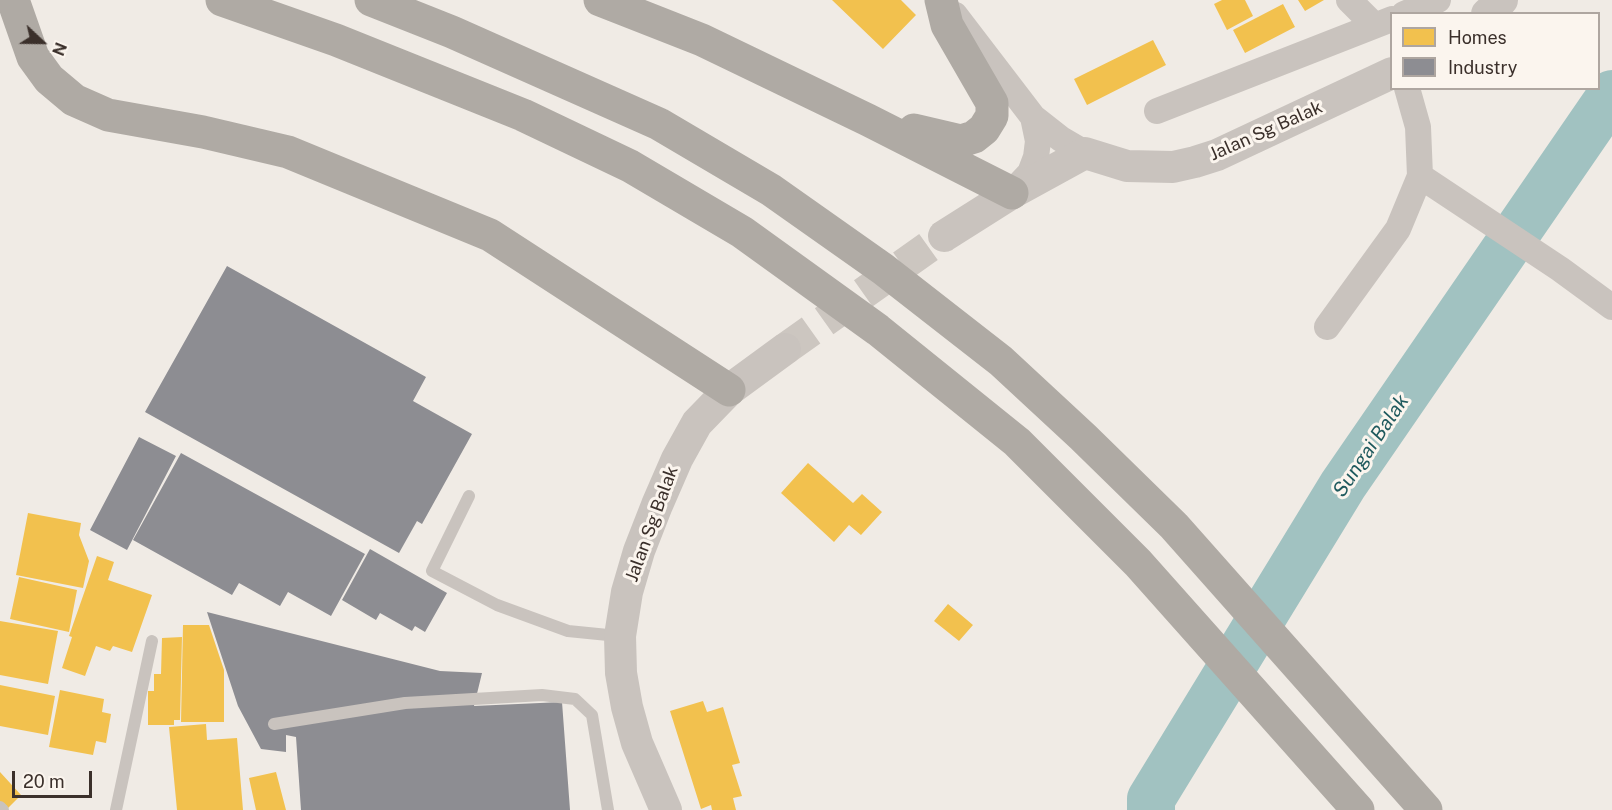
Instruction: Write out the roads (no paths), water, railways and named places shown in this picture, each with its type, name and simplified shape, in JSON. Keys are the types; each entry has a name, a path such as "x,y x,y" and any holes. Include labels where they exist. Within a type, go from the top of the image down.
{"highway":[{"path":"13,0 33,57 49,79 74,100 108,115 202,132 288,152 490,235 729,390"},
{"path":"222,0 336,40 523,115 630,166 742,232 878,330 1017,442 1138,563 1358,810"},
{"path":"370,0 462,36 659,124 771,190 883,269 1001,361 1174,526 1426,810"},
{"path":"600,0 702,40 1012,193"},
{"path":"868,120 961,141 974,137 984,129 992,116 992,103 946,25 942,0"}],"street":[{"path":"942,0 1033,117 1061,140 1085,153"},
{"path":"1349,0 1383,22"},
{"path":"1409,12 1438,0"},
{"path":"1489,12 1502,0"},
{"path":"1156,111 1383,22"},
{"name":"Jalan Sg Balak","path":"1085,153 1107,161 1139,167 1173,167 1195,162 1217,155 1390,74"},
{"path":"1327,327 1398,229 1420,176 1418,127 1408,90"},
{"path":"1012,193 1030,173 1036,157 1038,141 1033,117"},
{"path":"944,236 1012,193 1085,153"},
{"path":"1420,176 1609,304"},
{"name":"Jalan Sg Balak","path":"666,810 637,743 621,674 620,636 627,592 639,551 677,459 697,423 729,390 785,349"}],"lane":[{"path":"469,496 432,571 497,605 568,631 620,636"},
{"path":"116,810 152,641"},
{"path":"274,724 405,703 542,695 575,699 592,715 608,810"},
{"path":"0,807 3,810"}],"waterway":[{"name":"Sungai Balak","path":"1151,810 1151,799 1343,485 1612,94"}],"tunnel":[{"path":"785,349 944,236"}]}
